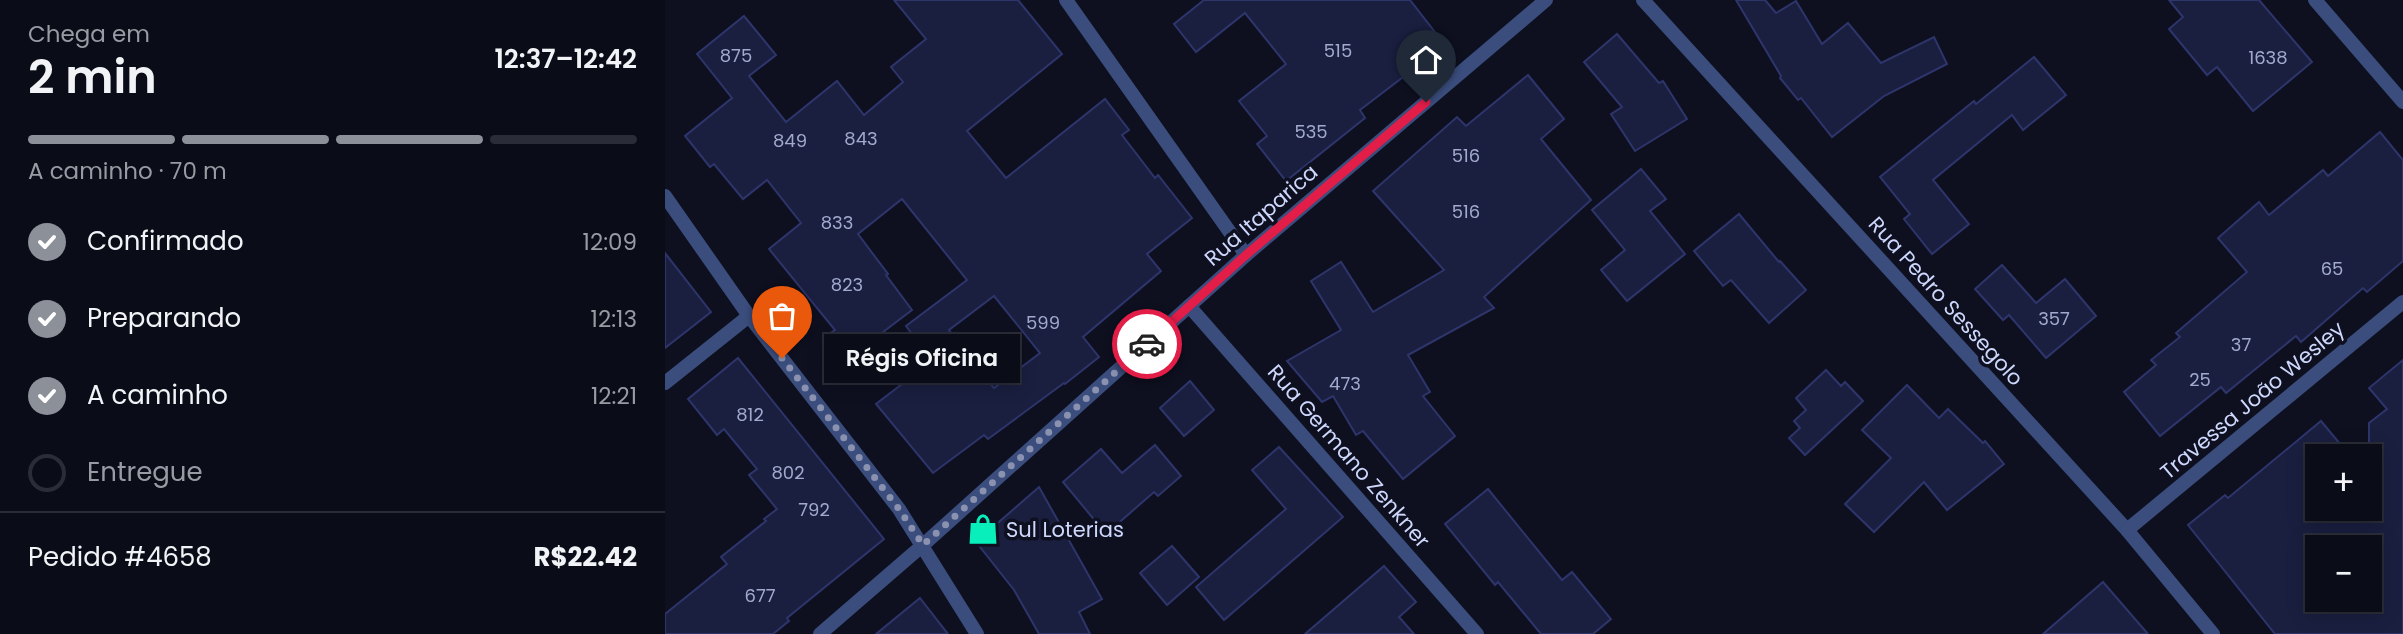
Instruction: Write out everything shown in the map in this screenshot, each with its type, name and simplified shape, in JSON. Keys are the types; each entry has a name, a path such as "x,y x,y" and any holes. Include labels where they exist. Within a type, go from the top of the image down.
{"street":[{"path":"1066,0 1246,255"},
{"name":"Rua Itaparica","path":"820,634 1246,255 1546,0"},
{"name":"Rua Pedro Sessegolo","path":"1643,0 2127,530 2213,634"},
{"path":"2315,0 2403,102"},
{"path":"665,196 749,316 899,509 977,634"},
{"name":"Travessa João Wesley","path":"2127,530 2403,302"},
{"name":"Rua Germano Zenkner","path":"1189,306 1477,634"},
{"path":"665,383 749,316"}],"building":[{"path":"894,0 1018,0 1062,54 967,131 1006,178 1105,99 1129,130 1122,135 1155,178 1158,175 1192,218 1147,254 1161,271 1083,337 1099,357 988,439 984,435 933,473 876,404 932,361 906,326 967,280 902,199 858,234 912,310 850,357 832,332 835,330 769,249 801,223 767,180 743,199 714,164 710,167 685,136 732,98 697,54 744,16 776,55 749,76 786,122 837,81 864,115 903,82 891,67 926,39","holes":["994,296 1040,353 994,388 949,330"]},
{"path":"1204,0 1410,0 1445,45 1360,110 1365,118 1286,181 1257,144 1267,136 1239,101 1286,64 1245,13 1196,52 1174,24"},
{"path":"1736,0 1765,0 1776,13 1796,1 1822,44 1848,23 1881,63 1934,37 1947,64 1884,96 1832,137 1801,98 1798,100 1780,78"},
{"path":"2169,0 2259,0 2312,62 2253,111 2217,67 2207,75 2169,29 2183,17"},
{"path":"1617,34 1659,83 1663,81 1687,119 1635,151 1611,114 1622,107 1584,62"},
{"path":"2034,57 2066,95 2023,130 2012,115 1933,180 1969,224 1932,254 1904,219 1910,214 1880,177 1974,101 1976,104"},
{"path":"1528,75 1564,119 1541,139 1591,200 1484,297 1494,308 1408,355 1430,392 1423,396 1455,436 1403,479 1363,431 1356,435 1333,396 1322,402 1287,361 1341,330 1311,281 1341,262 1373,312 1444,270 1373,191 1457,117 1466,126"},
{"path":"2380,132 2403,160 2403,261 2367,292 2363,288 2301,342 2296,336 2226,393 2221,387 2160,436 2124,392 2156,365 2151,360 2180,337 2176,333 2247,272 2218,238 2259,202 2269,215 2323,170 2328,176"},
{"path":"1641,169 1666,199 1650,211 1685,254 1627,301 1601,270 1625,250 1592,210"},
{"path":"1739,214 1806,290 1769,323 1731,280 1723,286 1694,251"},
{"path":"665,253 711,312 665,348"},
{"path":"2002,265 2036,303 2065,279 2096,316 2046,358 2009,315 2003,320 1975,289"},
{"path":"738,358 884,539 787,618 789,621 773,634 665,634 665,614 727,564 721,557 777,509 749,475 757,469 724,429 717,435 688,399"},
{"path":"2403,360 2403,634 2275,634 2188,525 2225,495 2228,498 2321,421 2340,444 2305,444 2305,521 2382,521 2382,444 2369,444 2369,423 2387,409 2369,388"},
{"path":"1826,370 1841,386 1845,382 1863,401 1805,455 1789,438 1800,428 1794,421 1806,410 1796,398"},
{"path":"1190,381 1214,410 1184,436 1160,408"},
{"path":"1907,385 1939,418 1948,409 1983,443 1985,441 2004,464 1947,510 1924,482 1874,532 1845,504 1891,458 1862,430"},
{"path":"1155,445 1181,476 1158,496 1154,492 1106,534 1063,482 1101,449 1122,473"},
{"path":"1279,447 1343,517 1224,620 1196,587 1286,509 1252,470"},
{"path":"1039,487 1102,599 1079,612 1090,634 1039,634 1014,590 976,542"},
{"path":"1488,489 1562,580 1572,572 1611,619 1593,634 1541,634 1498,582 1495,585 1445,524"},
{"path":"1172,546 1199,577 1167,605 1140,573"},
{"path":"1384,566 1416,602 1399,617 1414,634 1305,634"},
{"path":"2103,582 2148,634 2043,634"},
{"path":"920,598 948,634 876,634"}],"way so far":[{"path":"782,358 899,509 923,545 1147,344"}],"place":[{"name":"Régis Oficina","path":"782,358"},
{"name":"Sul Loterias","path":"983,529"}],"route":[{"path":"1147,344 1246,255 1426,102"}]}
